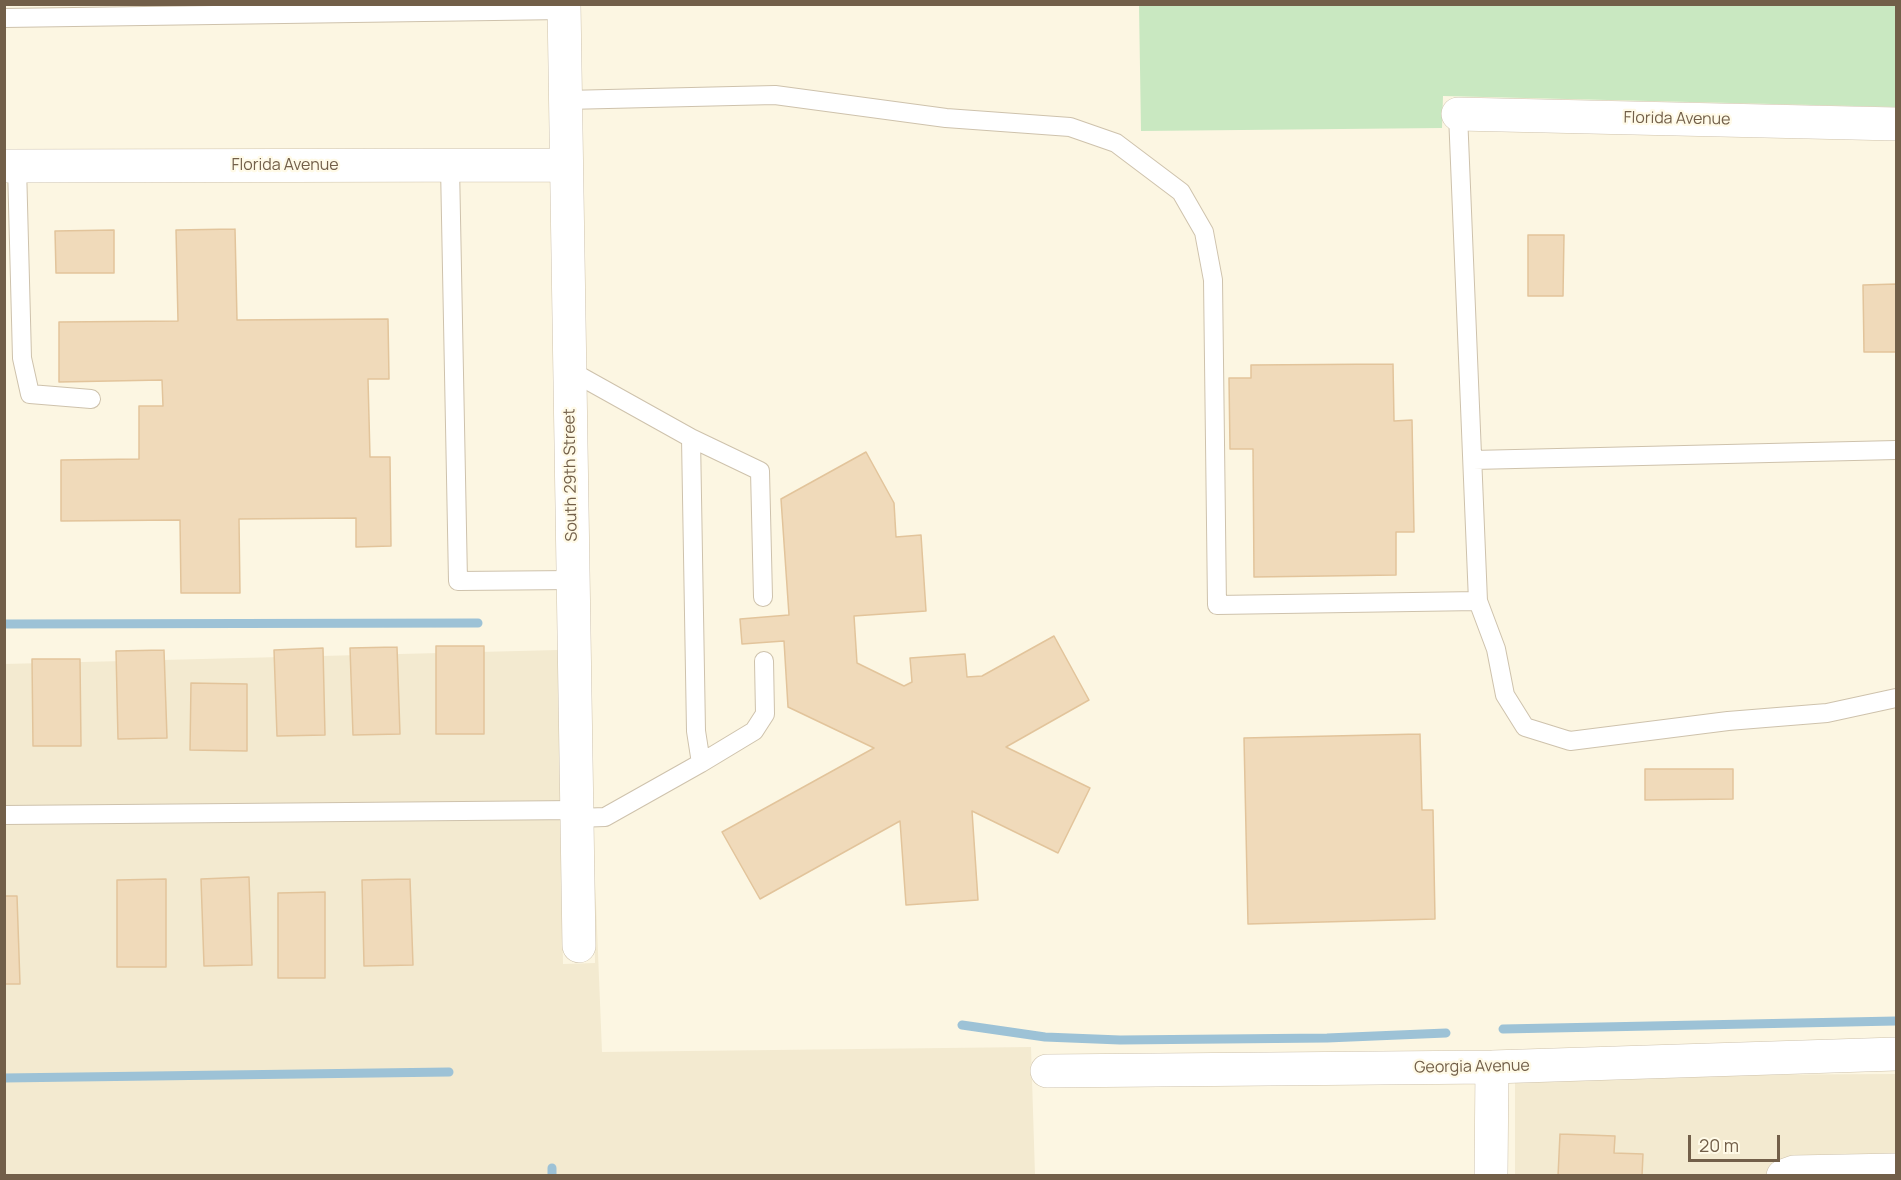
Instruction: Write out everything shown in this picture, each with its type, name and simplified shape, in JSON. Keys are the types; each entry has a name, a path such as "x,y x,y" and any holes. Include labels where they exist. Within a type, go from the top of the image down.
{"street":[{"name":"South 29th Street","path":"564,7 579,946"},
{"name":"Florida Avenue","path":"1458,114 1896,124"},
{"name":"Florida Avenue","path":"11,166 565,165"},
{"name":"Georgia Avenue","path":"1047,1071 1492,1067 1896,1054"},
{"path":"1491,1176 1492,1067"},
{"path":"1783,1176 1794,1172 1896,1170"}],"lane":[{"path":"4,18 564,7"},
{"path":"566,100 774,95 946,118 1070,127 1116,143 1181,192 1204,232 1213,280 1217,605 1478,601"},
{"path":"1458,114 1478,601 1496,649 1505,695 1525,727 1570,741 1728,721 1827,713 1896,698"},
{"path":"11,166 22,358 30,394 91,399"},
{"path":"450,166 458,581 573,580"},
{"path":"569,370 691,438 760,471 763,597"},
{"path":"691,438 696,731 701,763"},
{"path":"1473,460 1896,450"},
{"path":"4,815 577,814 605,818 754,731 765,714 764,661"}],"shaded area":[{"path":"558,650 563,964 595,963 593,829 602,1052 1031,1047 1035,1175 5,1175 4,664"},
{"path":"1896,1074 1896,1175 1515,1175 1515,1076"}],"green space":[{"path":"1139,5 1896,5 1896,107 1443,96 1442,128 1141,131"}],"building":[{"path":"235,229 237,320 388,319 389,379 368,379 370,457 390,457 391,546 356,547 356,518 239,519 240,593 181,593 180,520 61,521 61,460 139,459 139,406 163,406 162,380 59,382 59,322 178,321 176,230"},
{"path":"114,230 114,273 56,273 55,231"},
{"path":"1528,235 1564,235 1563,296 1528,296"},
{"path":"1896,284 1896,352 1864,352 1863,285"},
{"path":"1393,364 1394,421 1412,420 1414,532 1396,532 1396,575 1254,577 1253,449 1230,449 1229,378 1251,378 1251,365"},
{"path":"866,452 894,503 896,537 921,535 926,611 854,616 857,663 904,686 912,682 910,658 965,654 967,677 982,676 1054,636 1089,700 1006,747 1090,788 1058,853 972,811 978,900 906,905 900,821 760,899 722,832 874,748 788,707 784,641 742,644 740,619 789,615 781,499"},
{"path":"436,646 484,646 484,734 436,734"},
{"path":"397,647 400,734 353,735 350,648"},
{"path":"323,648 325,735 277,736 274,650"},
{"path":"164,650 167,738 118,739 116,651"},
{"path":"32,659 80,659 81,746 33,746"},
{"path":"191,683 247,684 247,751 190,750"},
{"path":"1420,734 1422,810 1433,810 1435,919 1248,924 1244,738"},
{"path":"1645,769 1733,769 1733,799 1645,800"},
{"path":"249,877 252,965 204,966 201,879"},
{"path":"166,879 166,967 117,967 117,880"},
{"path":"410,879 413,965 364,966 362,880"},
{"path":"325,892 325,978 278,978 278,893"},
{"path":"4,896 17,896 20,984 4,984"},
{"path":"1560,1134 1615,1136 1614,1153 1643,1154 1642,1176 1558,1176"}],"waterway":[{"path":"4,624 478,623"},
{"path":"1503,1029 1896,1021"},
{"path":"962,1025 1045,1037 1120,1040 1327,1038 1446,1033"},
{"path":"4,1078 449,1072"},
{"path":"552,1168 552,1176"}]}
